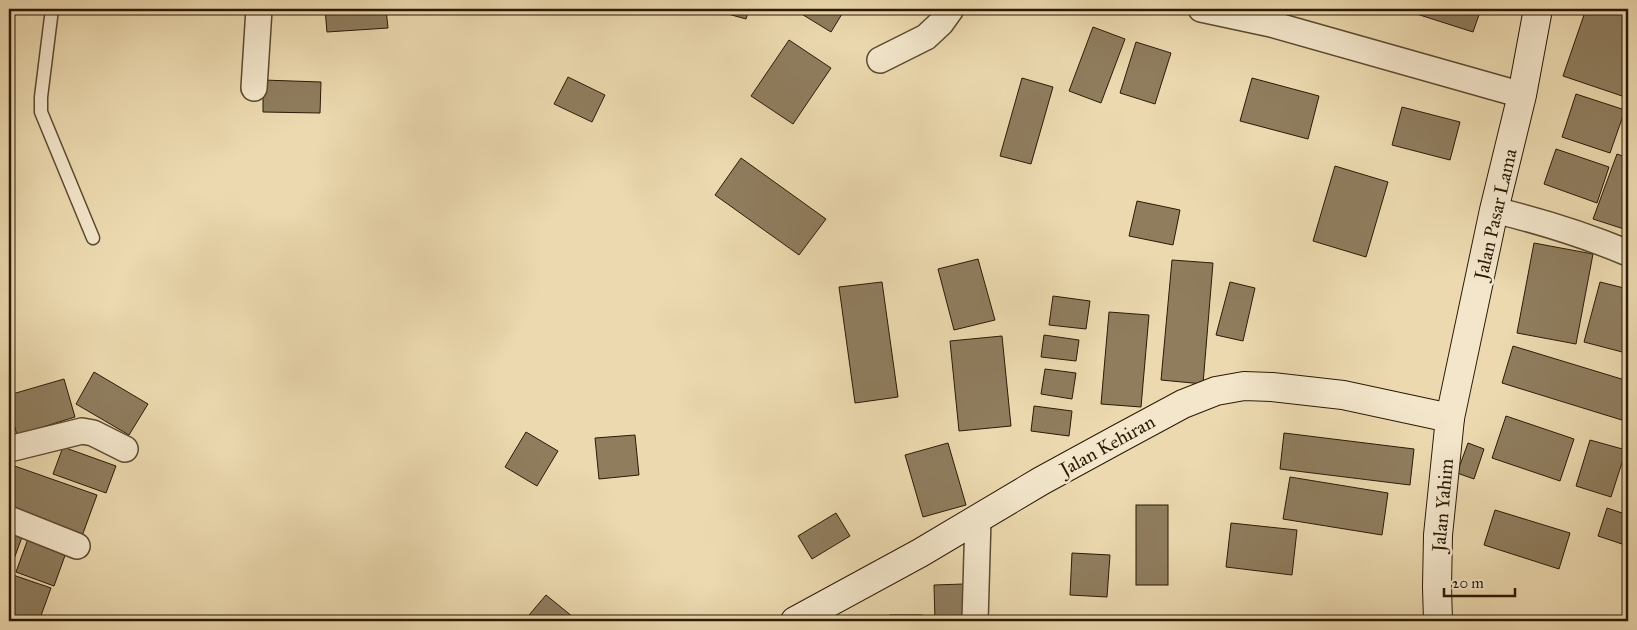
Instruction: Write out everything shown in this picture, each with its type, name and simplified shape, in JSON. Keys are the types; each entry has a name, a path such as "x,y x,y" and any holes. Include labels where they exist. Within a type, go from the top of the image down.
{"street":[{"path":"254,88 259,9"},
{"path":"880,60 926,37 941,23 951,9"},
{"path":"1201,9 1271,24 1522,95"},
{"name":"Jalan Pasar Lama","path":"1450,418 1494,210 1522,95 1538,9"},
{"path":"1494,210 1538,221 1628,252"},
{"name":"Jalan Kehiran","path":"795,621 912,558 1041,481 1183,404 1216,391 1244,386 1272,387 1343,395 1450,418"},
{"name":"Jalan Yahim","path":"1438,621 1438,535 1450,418"},
{"path":"9,449 82,432 94,434 125,449"},
{"path":"9,519 77,546"},
{"path":"975,621 978,519"}],"lane":[{"path":"52,9 41,97 41,112 94,238"}],"building":[{"path":"325,9 386,9 388,28 327,32"},
{"path":"710,9 749,9 746,19"},
{"path":"802,9 845,9 831,32 800,13"},
{"path":"1401,9 1481,9 1473,32"},
{"path":"1586,9 1628,9 1628,98 1563,76"},
{"path":"1093,27 1125,39 1101,103 1069,91"},
{"path":"789,40 831,68 793,124 751,96"},
{"path":"1136,42 1171,53 1155,104 1120,93"},
{"path":"568,77 605,95 592,122 554,104"},
{"path":"1022,78 1053,87 1031,164 1000,156"},
{"path":"1252,78 1319,96 1308,139 1240,121"},
{"path":"263,80 321,82 320,113 263,112"},
{"path":"1576,94 1625,110 1610,153 1562,137"},
{"path":"1402,107 1460,122 1450,160 1392,145"},
{"path":"1556,149 1609,167 1597,203 1544,184"},
{"path":"1617,154 1628,158 1627,230 1593,219"},
{"path":"741,158 826,219 799,255 715,195"},
{"path":"1335,166 1388,182 1366,257 1313,241"},
{"path":"1137,201 1180,210 1173,245 1129,236"},
{"path":"1534,243 1593,254 1576,344 1517,333"},
{"path":"978,259 995,320 954,330 938,269"},
{"path":"1172,260 1213,263 1203,384 1161,380"},
{"path":"882,282 898,397 855,403 839,287"},
{"path":"1230,282 1255,288 1243,341 1216,335"},
{"path":"1600,282 1628,289 1628,345 1626,353 1584,342"},
{"path":"1053,296 1090,301 1086,329 1049,325"},
{"path":"1109,312 1149,315 1141,407 1101,404"},
{"path":"1044,335 1079,340 1076,361 1041,357"},
{"path":"1002,336 1011,426 959,431 950,341"},
{"path":"1513,346 1628,381 1628,409 1625,421 1502,383"},
{"path":"1045,369 1076,373 1072,399 1041,394"},
{"path":"94,372 148,404 129,435 76,404"},
{"path":"64,379 75,417 17,435 9,406 9,395"},
{"path":"1034,406 1072,411 1069,436 1031,431"},
{"path":"1506,416 1574,439 1560,481 1492,458"},
{"path":"526,432 558,451 537,486 505,467"},
{"path":"1284,433 1414,449 1410,485 1280,469"},
{"path":"635,435 639,475 599,479 595,438"},
{"path":"1590,440 1626,450 1611,497 1576,486"},
{"path":"948,443 966,505 923,517 905,455"},
{"path":"1468,443 1484,449 1474,479 1457,473"},
{"path":"63,447 116,466 106,493 53,474"},
{"path":"9,464 97,495 82,536 9,509"},
{"path":"1290,477 1388,493 1382,535 1283,519"},
{"path":"1136,505 1168,505 1168,585 1136,585"},
{"path":"1607,508 1628,515 1628,546 1598,536"},
{"path":"1495,510 1570,533 1559,569 1484,545"},
{"path":"836,513 850,536 812,559 798,536"},
{"path":"1231,523 1297,530 1292,575 1226,567"},
{"path":"9,532 22,537 10,570 9,570"},
{"path":"29,536 67,550 54,586 16,572"},
{"path":"1072,553 1110,555 1107,597 1070,595"},
{"path":"13,575 51,588 39,621 19,621 9,618 9,585"},
{"path":"964,584 966,621 935,621 934,585"},
{"path":"546,595 578,621 524,621"},
{"path":"890,615 922,615 922,621 890,621"}]}
